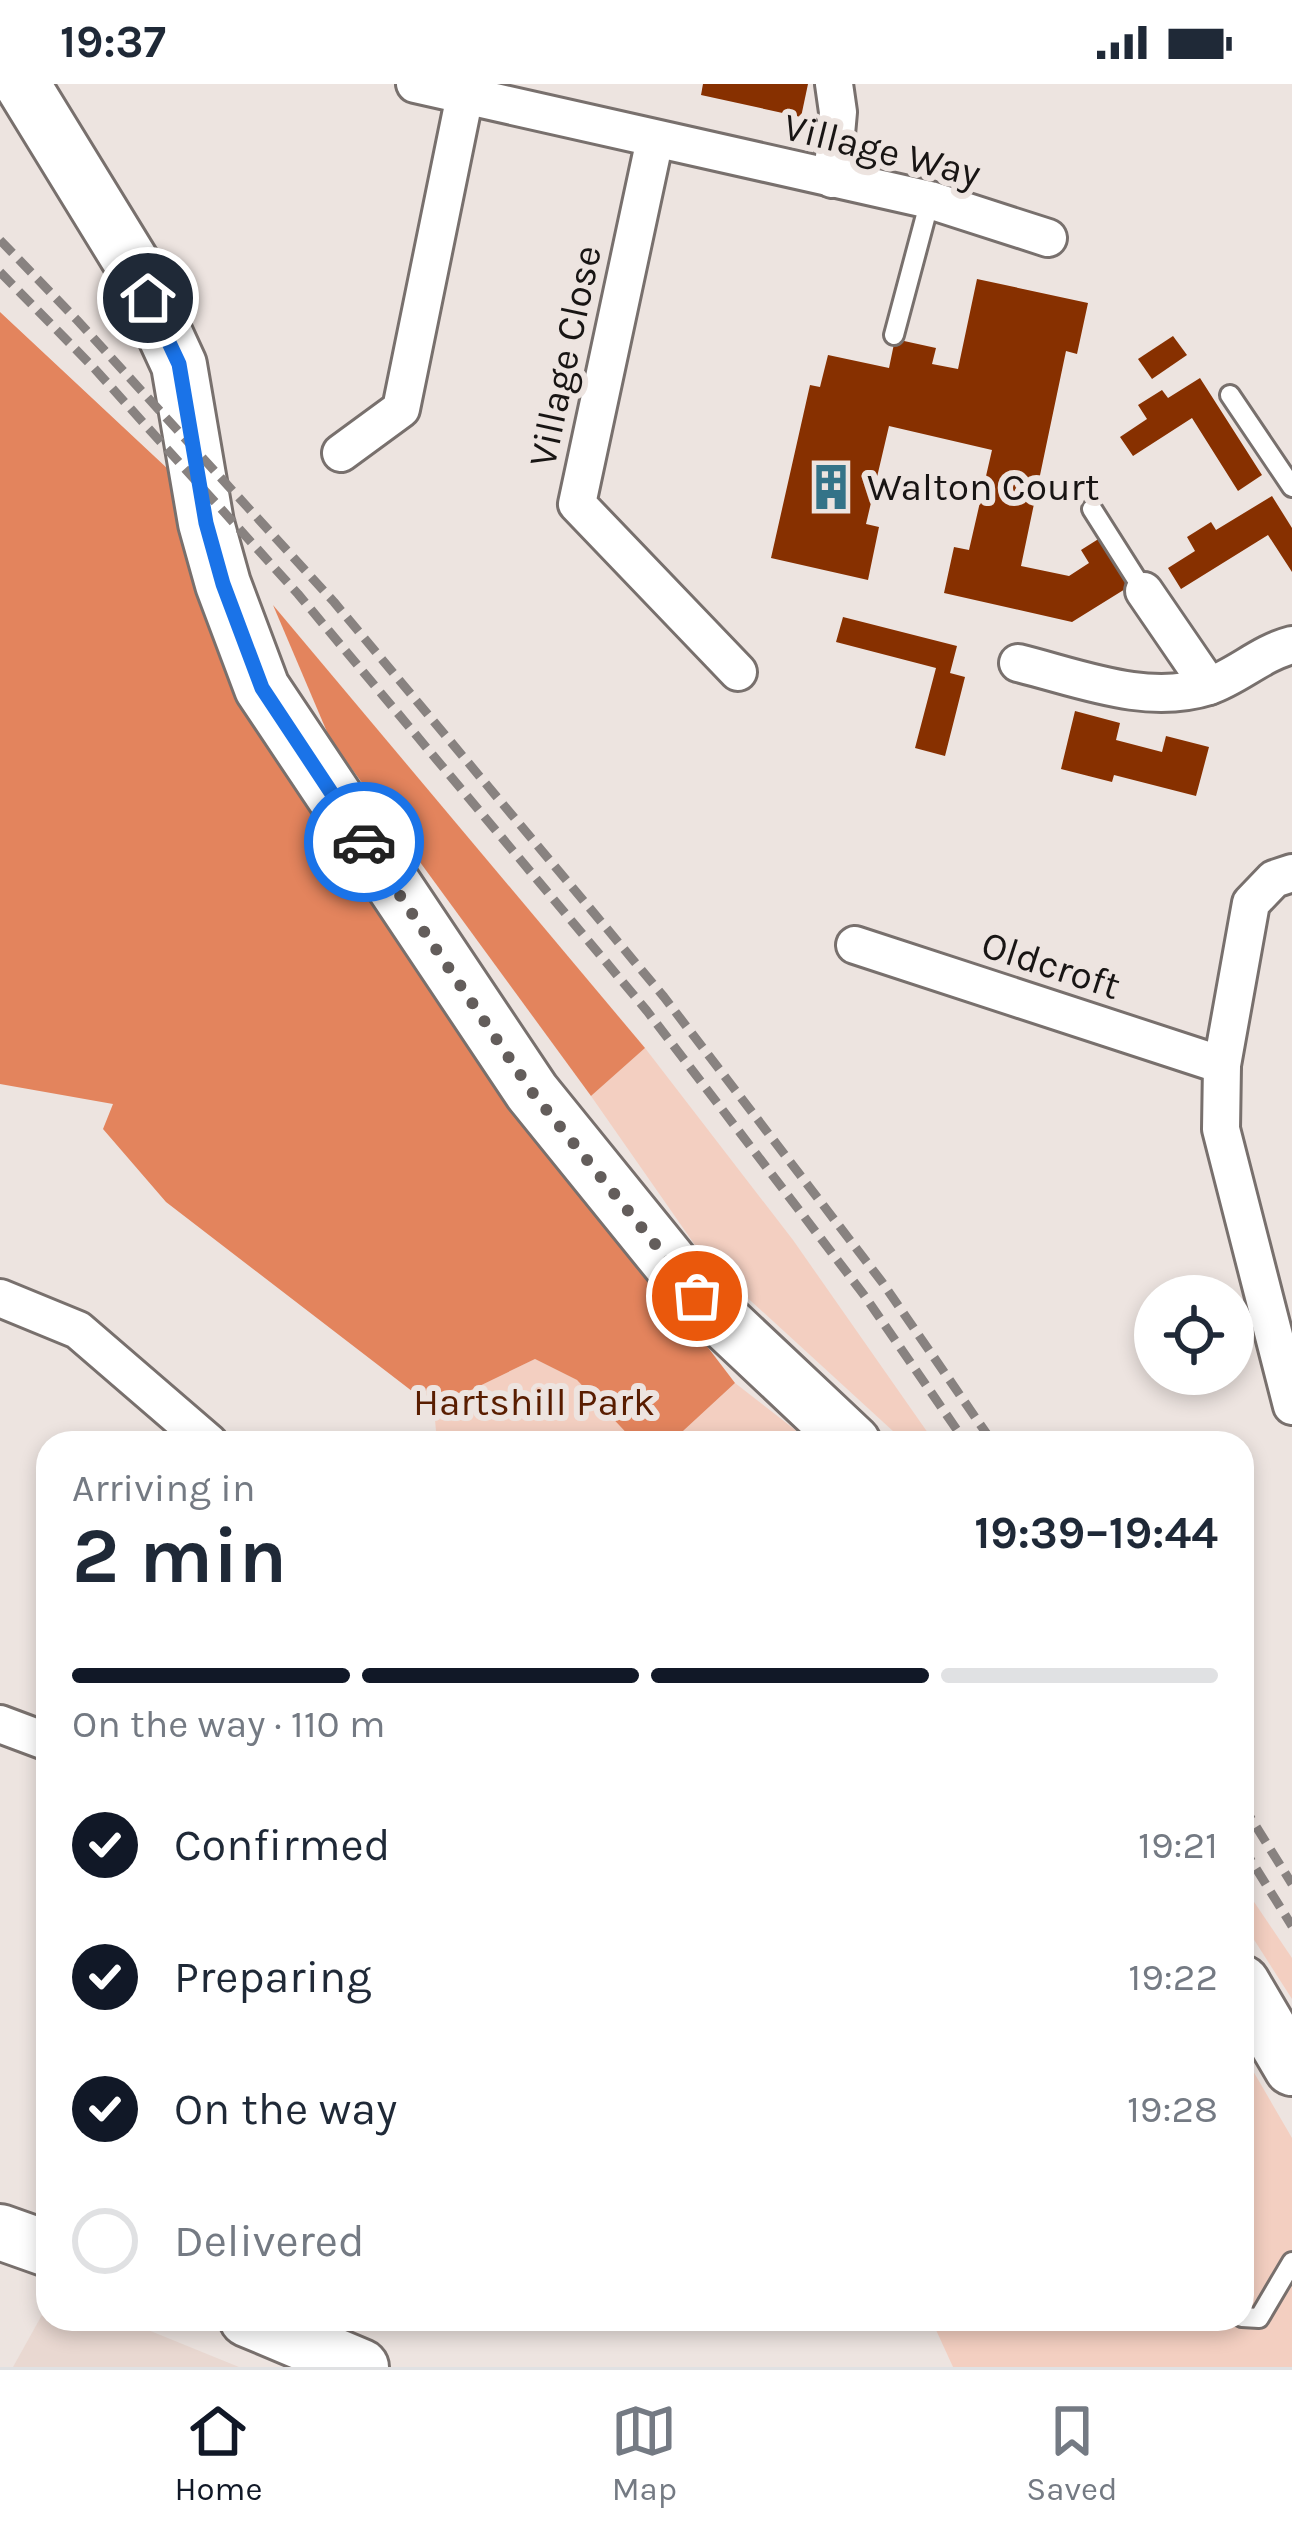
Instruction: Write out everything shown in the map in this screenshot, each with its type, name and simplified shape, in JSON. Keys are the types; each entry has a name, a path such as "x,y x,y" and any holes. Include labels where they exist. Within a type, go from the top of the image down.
{"street":[{"path":"22,84 133,265 179,364 206,523 262,688 532,1092 697,1296 840,1431"},
{"name":"Village Way","path":"415,84 478,93 655,139 930,200 1048,238"},
{"path":"832,179 838,112 834,84"},
{"path":"341,453 401,410 478,93"},
{"name":"Village Close","path":"655,139 577,504 738,672"},
{"path":"1144,591 1209,686"},
{"path":"1018,663 1143,694 1209,686 1271,650 1292,645"},
{"path":"1292,872 1274,879 1251,903 1222,1065 1220,1130 1278,1295 1292,1406"},
{"name":"Oldcroft","path":"855,945 1222,1065"},
{"path":"0,1298 78,1330 195,1431"},
{"path":"0,1724 36,1738"},
{"path":"1254,2003 1292,2068"},
{"path":"0,2232 36,2245"},
{"path":"276,2331 361,2367"}],"lane":[{"path":"894,335 930,200"},
{"path":"1230,395 1292,487"},
{"path":"1092,509 1144,591"},
{"path":"1254,2318 1259,2318 1292,2262"}],"shaded area":[{"path":"0,312 169,470 229,657 457,1018 735,1383 683,1431 625,1431 577,1380 535,1359 434,1408 166,1202 103,1129 113,1104 0,1084"},
{"path":"273,605 645,1048 591,1096 330,739"},
{"path":"36,2326 36,2331 150,2331 239,2367 13,2367"}],"green space":[{"path":"645,1048 793,1240 927,1431 893,1431 704,1258 591,1096"},
{"name":"Hartshill Park","path":"535,1359 577,1380 626,1431 436,1431 434,1408"},
{"name":"Hartshill Park","path":"735,1383 797,1431 683,1431"},
{"path":"1254,1902 1292,1958 1292,1999 1254,1940"},
{"path":"1254,2073 1292,2138 1292,2367 953,2367 936,2331 1254,2331"}],"building":[{"path":"703,84 808,84 801,117 701,95"},
{"name":"Walton Court","path":"977,279 1088,303 1077,354 1066,351 1021,566 1069,576 1089,563 1081,550 1100,538 1130,586 1072,622 944,593 954,547 969,550 992,450 889,426 866,524 879,527 868,580 771,558 810,385 820,387 828,355 889,368 895,339 936,348 932,364 958,369"},
{"path":"1173,336 1187,355 1152,379 1138,359"},
{"path":"1200,378 1262,475 1238,491 1192,418 1133,456 1120,437 1147,419 1138,405 1162,390 1168,398"},
{"path":"1272,496 1292,528 1292,572 1268,535 1181,589 1168,568 1195,551 1187,537 1211,522 1216,530"},
{"path":"843,617 957,646 950,673 965,677 945,756 915,748 936,668 836,642"},
{"path":"1075,711 1120,723 1116,740 1162,752 1166,736 1209,747 1196,796 1114,775 1112,782 1061,769"}],"railway":[{"path":"0,240 334,602 664,997 882,1282 985,1431"},
{"path":"0,272 93,367 298,594 647,1011 864,1295 958,1431"},
{"path":"1254,1823 1292,1884"},
{"path":"1254,1865 1292,1926"}],"way so far":[{"path":"364,842 532,1092 697,1296"}],"place":[{"name":"Walton Court","path":"831,487"}],"route":[{"path":"148,298 179,364 206,523 262,688 364,842"}]}
